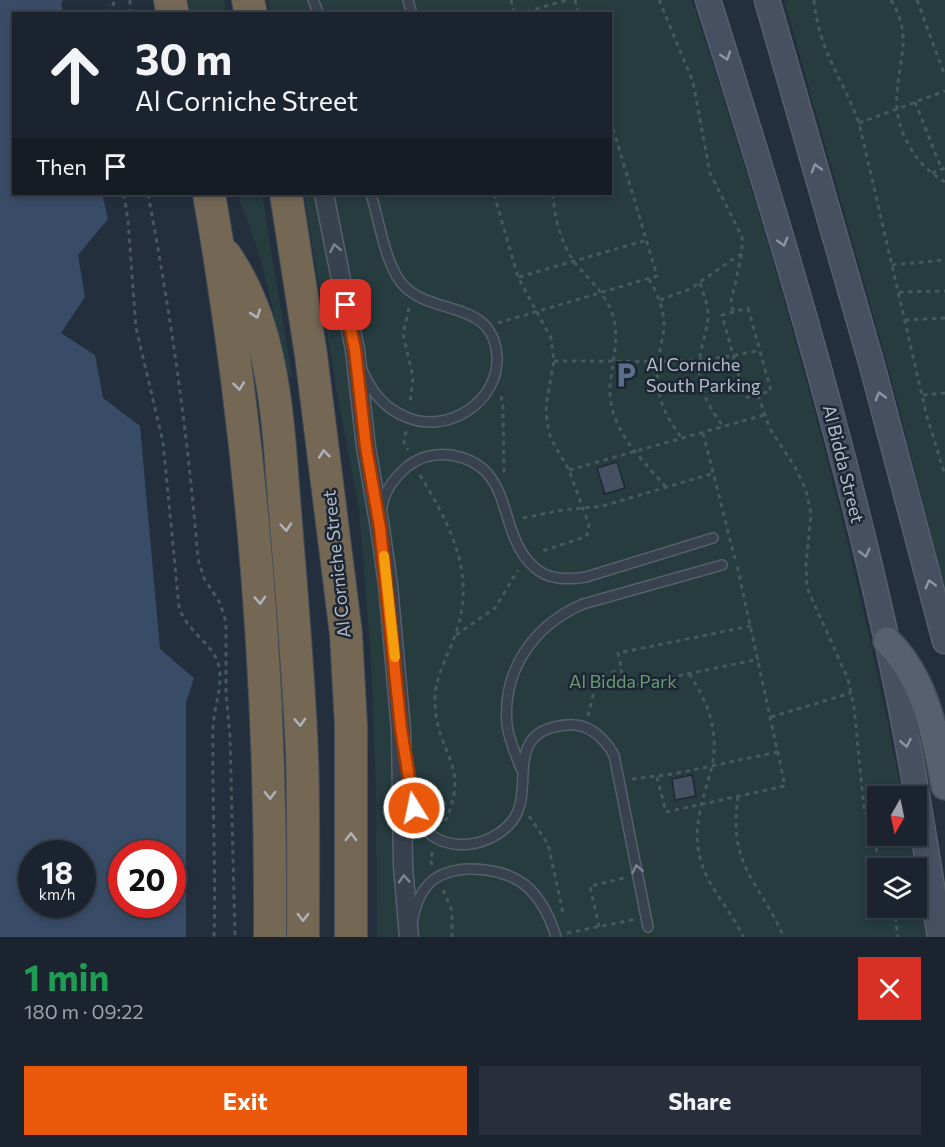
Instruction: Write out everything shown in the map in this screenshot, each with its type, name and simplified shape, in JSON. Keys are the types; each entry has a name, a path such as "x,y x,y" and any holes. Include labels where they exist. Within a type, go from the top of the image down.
{"highway":[{"path":"209,195 238,382 259,589 270,778 270,937"},
{"name":"Al Corniche Street","path":"286,195 311,355 346,634 351,726 351,937"},
{"path":"218,244 238,273 256,313 266,349 279,448 296,634 302,756 303,937"}],"main road":[{"name":"Al Bidda Street","path":"708,0 759,161 810,335 887,641 940,937"},
{"path":"767,0 873,369 945,641"},
{"path":"887,641 902,655 918,684 940,758 945,786"}],"street":[{"path":"324,195 355,350 366,447 380,528 401,729 402,845 409,936"}],"lane":[{"path":"355,350 369,386 381,401 408,418 440,420 471,410 488,391 494,378 496,350 485,327 469,313 414,295 395,274 371,195"},
{"path":"380,528 383,501 393,480 420,458 441,454 465,459 486,471 501,492 515,544 538,572 547,575 570,580 586,577 713,538"},
{"path":"401,729 414,808 419,821 427,831 438,838 466,845 492,839 514,819 521,805 521,769 507,726 508,696 518,663 537,634 564,612 583,604 722,565"},
{"path":"521,769 532,741 544,731 557,726 573,724 585,727 606,742 614,755 620,779 648,927"},
{"path":"409,936 418,899 436,878 451,872 470,870 506,875 524,884 536,896 550,921 555,936"}],"path":[{"path":"524,12 567,0"},
{"path":"659,0 693,82 711,173 742,237 742,254 732,295 733,312"},
{"path":"814,0 825,53 859,123 932,439 945,475"},
{"path":"891,0 900,19 904,44 897,108 908,144 932,173 945,182"},
{"path":"917,0 945,76"},
{"path":"859,123 945,91"},
{"path":"915,102 943,169 932,173"},
{"path":"485,327 657,276 612,125"},
{"path":"124,195 135,328 163,442 179,607 185,622 214,654 219,667 219,695 213,732 214,937"},
{"path":"148,195 162,269 183,413 198,559 204,578 220,603 226,622 226,693 230,737 235,937"},
{"path":"455,636 495,608 518,570 527,561 549,548 587,535 589,525 569,470 551,439 547,423 546,405 554,361 551,338 519,277 494,195"},
{"path":"553,195 557,223 574,261 601,293 616,325 617,343 610,399 614,418 622,436 666,487"},
{"path":"519,277 647,240"},
{"path":"660,300 700,283 720,266 742,254"},
{"path":"892,265 945,260"},
{"path":"649,279 660,300 664,329 656,377 658,394 671,425 682,438"},
{"path":"700,283 708,307 699,360 702,388 707,402 724,426"},
{"path":"898,292 945,291"},
{"path":"414,295 407,313 403,334 412,377 404,443 447,520 461,560 463,589 455,636 437,680 435,691 438,725 451,756 456,775 456,793 452,809 430,859 436,878 452,911 452,937"},
{"path":"748,308 771,391 745,398 722,315 733,312 748,308"},
{"path":"905,320 945,318"},
{"path":"554,361 699,360 733,357 760,350"},
{"path":"494,378 503,408 506,461 501,492"},
{"path":"922,395 945,393"},
{"path":"758,395 764,415 777,441 795,466 806,489 811,514 806,566 807,588 844,671 851,693 864,808 879,858"},
{"path":"569,470 764,415"},
{"path":"657,777 666,812 785,786 752,626 703,432"},
{"path":"509,521 563,510 603,506 714,473"},
{"path":"752,626 618,653 621,670 625,687 759,659"},
{"path":"585,727 597,679 621,670"},
{"path":"689,674 708,708 713,727 712,766 701,805 697,834 701,864 714,891 743,937"},
{"path":"771,717 851,693"},
{"path":"620,779 657,777 778,753"},
{"path":"738,796 736,834 741,859 750,880 784,937"},
{"path":"521,805 548,844 567,933"},
{"path":"622,867 626,889"},
{"path":"599,927 590,886 624,878"},
{"path":"555,936 632,920 630,909"},
{"path":"895,918 898,937"}],"green space":[{"path":"188,0 224,0 227,12 191,12"},
{"name":"Al Bidda Park","path":"267,0 692,0 754,197 810,395 860,594 900,786 867,786 867,846 911,846 913,858 867,858 867,918 923,918 926,937 377,937 376,792 371,659 359,508 338,399 304,195 612,195 612,12 270,12"},
{"path":"784,0 945,0 945,591 892,381"},
{"path":"237,195 262,195 292,377 283,370 266,280"}],"water":[{"path":"0,0 63,0 61,4 63,12 12,12 12,195 102,195 108,219 78,255 85,297 61,333 95,355 103,398 140,426 160,649 194,678 186,703 186,840 108,840 108,918 186,918 186,937 0,937"}],"building":[{"path":"617,462 625,488 605,494 597,468"},
{"path":"692,775 696,796 675,800 672,779"}],"slow traffic":[{"path":"384,556 395,657"}],"place":[{"name":"Al Corniche South Parking","path":"626,375"}],"route":[{"path":"346,305 355,350 366,447 388,585 401,729 414,808"}]}
